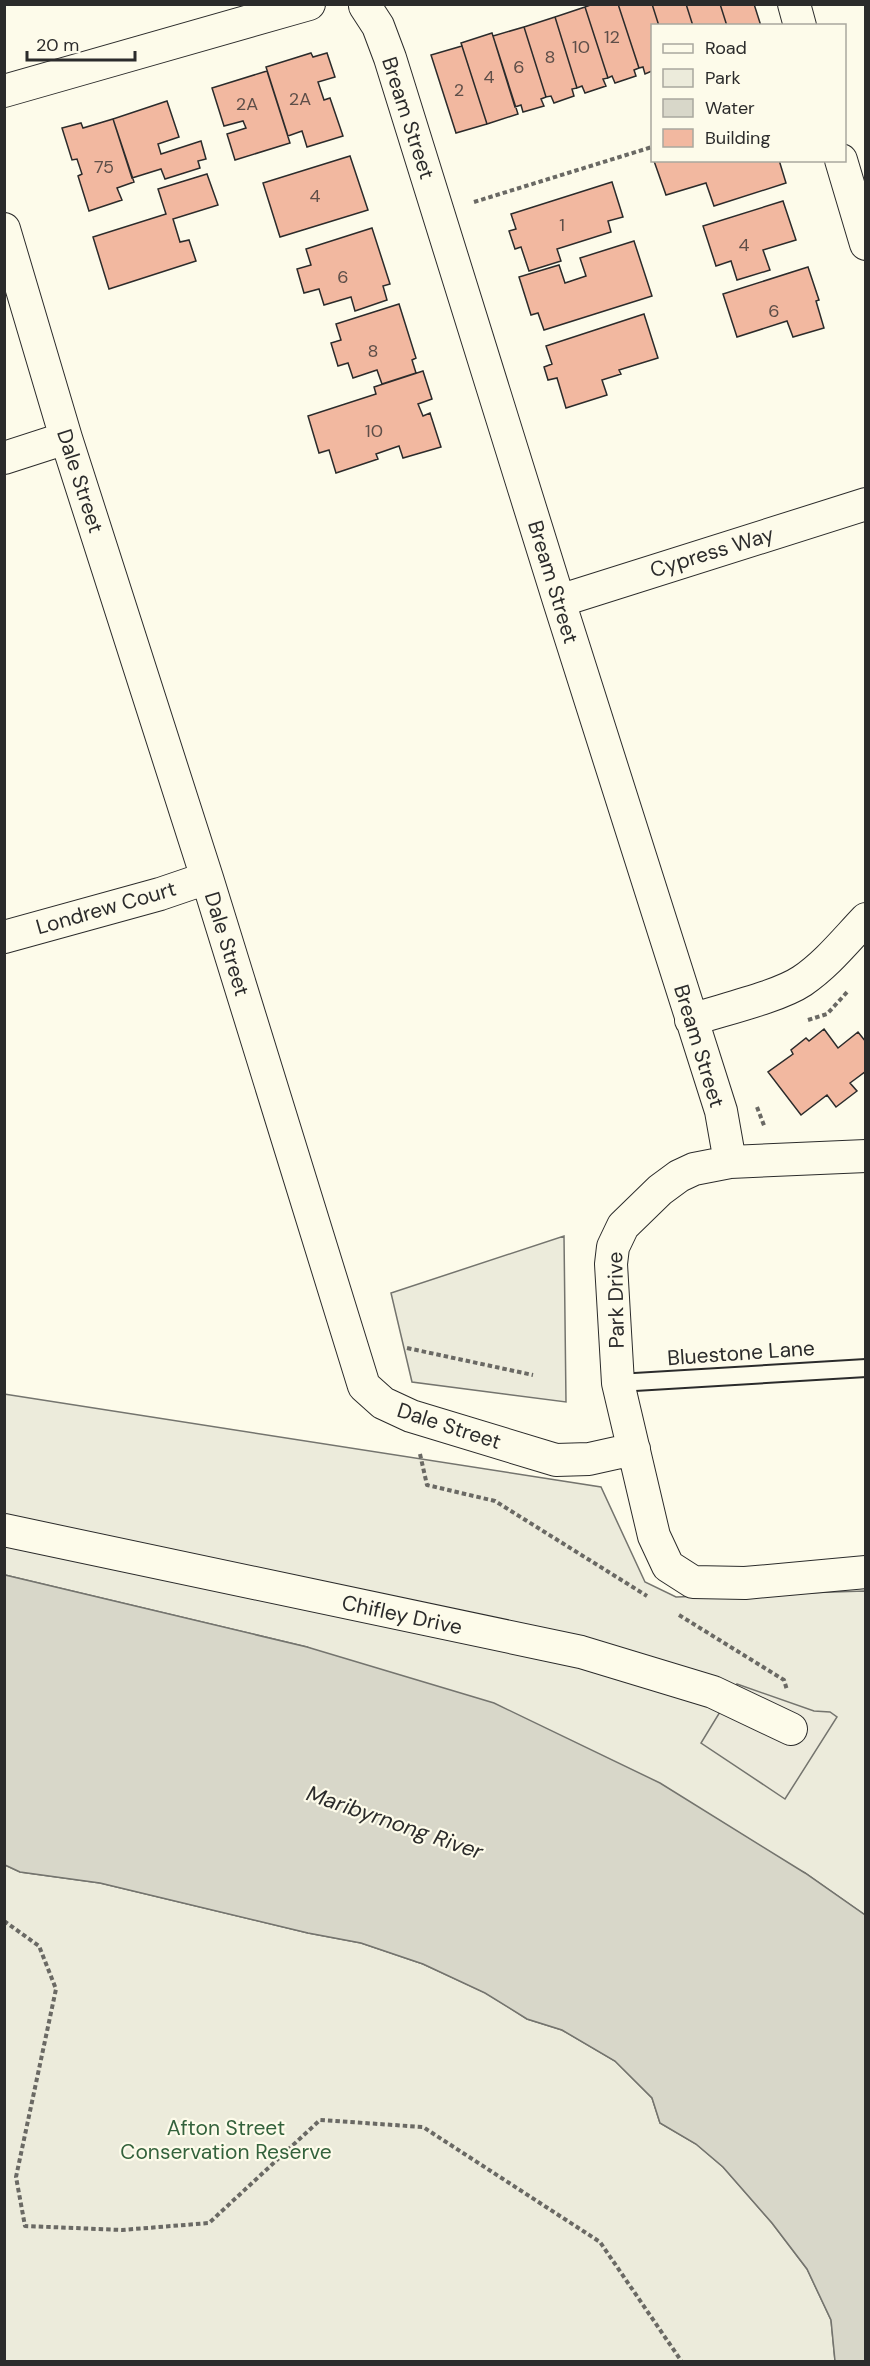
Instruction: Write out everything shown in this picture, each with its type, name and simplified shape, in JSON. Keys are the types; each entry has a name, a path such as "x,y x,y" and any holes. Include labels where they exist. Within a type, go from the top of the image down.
{"street":[{"path":"4,90 309,4"},
{"path":"794,4 799,24"},
{"name":"Bream Street","path":"365,5 378,26 390,58 721,1112 730,1162"},
{"path":"842,162 866,244"},
{"name":"Dale Street","path":"4,229 66,438 207,878 364,1386 383,1403 411,1416 556,1460 588,1458 634,1449"},
{"path":"4,458 66,438"},
{"name":"Cypress Way","path":"559,601 866,504"},
{"name":"Londrew Court","path":"4,937 160,894 207,878"},
{"path":"691,1020 800,983 824,964 866,919"},
{"name":"Park Drive","path":"866,1156 730,1162 694,1169 679,1176 660,1190 623,1226 613,1247 611,1264 618,1383 654,1536 668,1566 693,1582 745,1583 866,1572"},
{"name":"Chifley Drive","path":"4,1530 581,1653 713,1692 782,1725"}],"lane":[{"name":"Bluestone Lane","path":"618,1383 866,1368"}],"path":[{"path":"474,202 651,147"},
{"path":"806,1020 827,1014 850,989"},
{"path":"754,1097 766,1131"},
{"path":"407,1348 533,1375"},
{"path":"411,1416 427,1485 495,1501 653,1599"},
{"path":"673,1611 784,1680 787,1690 782,1725"},
{"path":"4,1921 39,1946 56,1989 16,2177 26,2226 122,2230 208,2223 320,2120 423,2127 600,2242 682,2361"}],"green space":[{"path":"564,1236 566,1402 412,1382 391,1293"},
{"path":"4,1394 601,1487 645,1582 676,1597 865,1591 865,1915 805,1873 307,1647 5,1575"},
{"name":"Afton Street Conservation Reserve","path":"5,1865 20,1872 100,1883 308,1933 361,1943 423,1964 486,1993 527,2019 562,2030 615,2061 652,2098 660,2123 696,2144 723,2167 772,2223 807,2269 831,2320 835,2361 5,2362"}],"shaded area":[{"path":"737,1684 814,1711 830,1712 837,1717 785,1799 701,1743"}],"water":[{"name":"Maribyrnong River","path":"5,1575 307,1647 494,1703 660,1783 805,1873 865,1915 865,2361 835,2361 831,2320 807,2269 772,2223 723,2167 696,2144 660,2123 652,2098 615,2061 562,2030 527,2019 485,1993 423,1964 361,1943 308,1933 100,1883 20,1872 5,1865"}],"building":[{"path":"593,4 618,4 639,68 634,70 636,76 615,83 612,76 608,78 585,7"},
{"path":"618,4 652,4 658,24 651,24 651,71 645,74 643,67 639,68"},
{"path":"652,4 686,4 692,24 658,24"},
{"path":"686,4 720,4 726,24 692,24"},
{"path":"720,4 754,4 760,24 726,24"},
{"path":"585,7 608,78 603,79 606,86 585,93 582,86 577,88 555,17"},
{"path":"555,17 577,88 572,89 574,96 554,103 551,96 546,97 524,27"},
{"path":"524,27 546,97 541,99 544,106 523,112 521,105 515,107 493,36"},
{"path":"492,33 518,114 487,124 461,43"},
{"path":"462,46 487,124 456,133 431,55"},
{"path":"311,53 313,57 327,53 335,77 318,82 324,100 330,98 343,136 307,147 302,131 288,136 266,67"},
{"path":"267,71 290,143 235,160 227,134 246,128 243,121 224,126 212,88"},
{"path":"167,101 179,137 158,144 161,154 201,141 206,159 198,161 200,168 165,179 161,169 132,178 113,119"},
{"path":"113,119 134,182 117,188 122,200 89,211 78,176 82,174 77,159 72,160 62,128 81,123 83,128"},
{"path":"350,156 368,210 280,237 263,183"},
{"path":"654,162 780,162 786,183 714,206 706,183 666,195"},
{"path":"207,174 218,205 173,219 180,242 189,240 196,261 109,289 93,237 166,214 158,189"},
{"path":"612,182 623,217 608,221 611,232 557,249 561,261 529,271 521,247 515,249 509,231 516,229 511,214"},
{"path":"783,201 796,240 763,250 770,270 737,280 731,261 716,266 703,226"},
{"path":"372,228 390,284 383,286 387,300 355,311 351,297 324,305 319,289 304,293 297,269 311,265 306,249"},
{"path":"634,241 652,296 544,330 538,313 531,315 519,277 559,265 565,283 586,276 580,258"},
{"path":"808,267 819,300 816,301 824,328 793,337 787,321 737,337 723,294"},
{"path":"399,304 416,358 412,360 416,373 382,384 377,370 353,378 348,363 338,366 331,343 341,340 336,324"},
{"path":"644,314 658,358 619,370 621,374 602,380 607,395 566,408 557,378 548,380 544,367 552,364 546,346"},
{"path":"423,371 432,399 418,404 423,416 430,413 441,447 403,458 399,446 376,454 378,459 336,473 329,450 319,453 308,416 376,394 374,387"},
{"path":"824,1029 838,1048 858,1032 866,1042 866,1071 850,1083 857,1091 836,1107 827,1095 801,1115 768,1072 793,1054 791,1050 806,1038 809,1041"}]}
